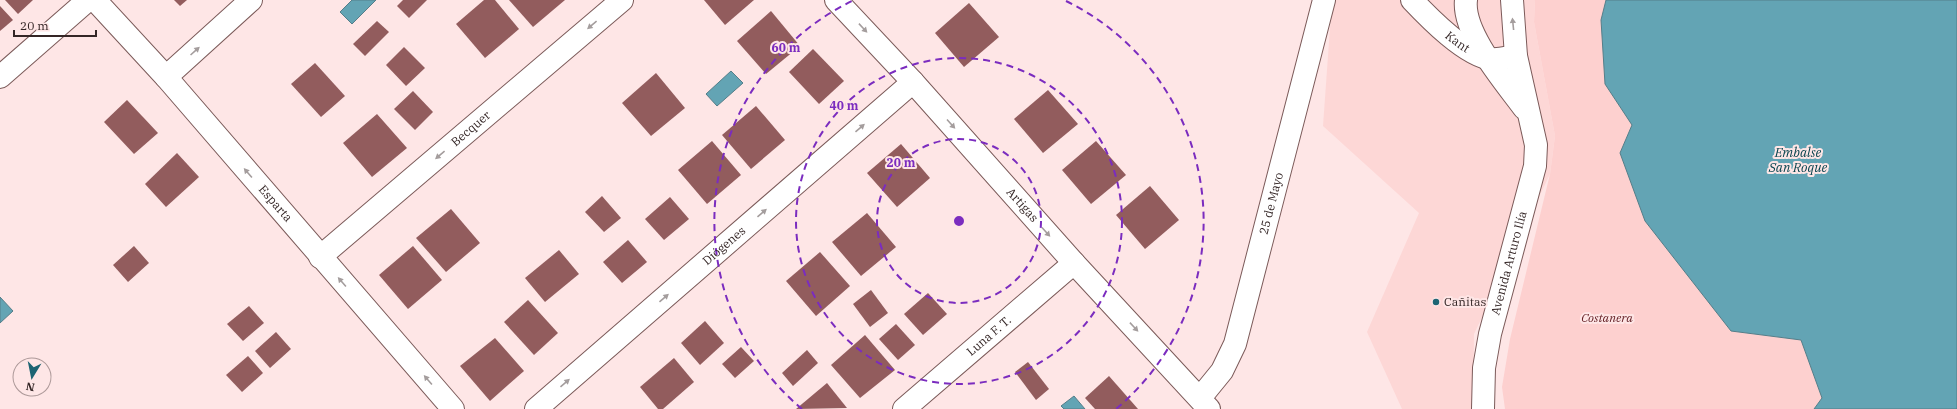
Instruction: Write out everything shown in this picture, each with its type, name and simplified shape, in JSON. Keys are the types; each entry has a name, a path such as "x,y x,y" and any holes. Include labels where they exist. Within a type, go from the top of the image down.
{"street":[{"path":"0,77 88,0"},
{"name":"Esparta","path":"95,0 166,78 453,409"},
{"path":"166,78 251,0"},
{"name":"Becquer","path":"320,257 622,0"},
{"name":"Artigas","path":"836,0 913,82 1074,263 1204,404"},
{"name":"25 de Mayo","path":"1204,404 1235,344 1324,0"},
{"name":"Kant","path":"1412,0 1432,21 1465,48 1491,59 1516,56"},
{"name":"Avenida Arturo Ilía","path":"1466,0 1469,24 1487,57 1531,118"},
{"name":"Avenida Arturo Ilía","path":"1485,405 1484,368 1490,334 1535,166 1536,145 1516,56 1512,0"},
{"name":"Diógenes","path":"536,409 913,82"},
{"name":"Luna F. T.","path":"904,409 1074,263"}],"shaded area":[{"path":"1332,0 1535,0 1534,22 1555,136 1550,174 1474,334 1473,409 1402,409 1367,332 1419,213 1323,126"}],"green space":[{"name":"Costanera","path":"1535,0 1606,0 1601,20 1605,84 1632,125 1620,153 1731,331 1801,340 1822,398 1814,409 1505,409 1502,387 1510,339 1550,174 1555,136 1534,22"}],"water":[{"path":"352,0 376,0 352,24 340,12"},
{"name":"Embalse San Roque","path":"1606,0 1957,0 1957,409 1814,409 1822,398 1801,340 1731,331 1645,221 1620,153 1632,125 1605,84 1601,20"},
{"path":"731,71 743,83 717,106 706,94"},
{"path":"0,297 13,311 0,323"},
{"path":"1074,396 1085,409 1064,409 1061,406"}],"building":[{"path":"5,0 33,0 18,14"},
{"path":"174,0 187,0 180,6"},
{"path":"403,0 427,0 409,18 397,6"},
{"path":"484,0 495,0 519,29 485,58 456,24"},
{"path":"509,0 565,0 533,27"},
{"path":"704,0 754,0 725,25"},
{"path":"969,3 999,37 964,67 935,33"},
{"path":"0,6 13,20 0,31"},
{"path":"771,11 800,46 766,74 737,41"},
{"path":"377,21 389,32 365,56 353,44"},
{"path":"404,47 425,68 406,86 386,65"},
{"path":"813,49 844,81 819,104 789,72"},
{"path":"315,63 345,96 321,117 291,84"},
{"path":"656,73 685,108 651,136 622,103"},
{"path":"1048,90 1078,124 1043,153 1014,119"},
{"path":"413,91 433,112 415,130 394,109"},
{"path":"127,100 158,133 134,154 104,122"},
{"path":"756,106 785,140 751,169 722,135"},
{"path":"377,114 407,148 372,177 343,143"},
{"path":"712,141 741,175 707,204 678,170"},
{"path":"1096,141 1126,175 1091,204 1062,170"},
{"path":"901,144 930,178 897,207 867,173"},
{"path":"177,153 199,177 166,207 145,184"},
{"path":"1150,186 1179,220 1145,249 1116,215"},
{"path":"602,196 621,218 604,232 585,212"},
{"path":"670,197 689,219 664,240 645,219"},
{"path":"451,209 480,243 446,272 416,238"},
{"path":"867,213 896,247 861,276 832,242"},
{"path":"628,240 647,262 622,283 603,262"},
{"path":"134,246 149,263 128,282 113,265"},
{"path":"413,246 442,280 408,309 379,275"},
{"path":"559,250 579,274 545,302 525,278"},
{"path":"820,252 850,286 816,316 786,281"},
{"path":"871,290 888,313 870,327 853,304"},
{"path":"928,293 947,314 923,335 904,314"},
{"path":"528,300 558,333 534,355 504,322"},
{"path":"249,306 264,323 243,341 227,324"},
{"path":"705,321 724,343 700,365 681,343"},
{"path":"896,324 915,345 898,360 879,339"},
{"path":"276,332 291,349 270,368 255,351"},
{"path":"865,335 895,370 860,398 831,365"},
{"path":"495,338 524,371 490,401 460,366"},
{"path":"741,347 754,361 735,378 722,364"},
{"path":"807,350 818,363 793,386 782,373"},
{"path":"248,356 263,373 242,392 226,375"},
{"path":"674,358 694,382 663,409 658,409 640,387"},
{"path":"1028,362 1049,389 1036,400 1015,372"},
{"path":"1109,376 1138,409 1095,409 1085,398"},
{"path":"827,383 847,408 796,409"}],"place":[{"name":"Cañitas","path":"1436,302"}]}
